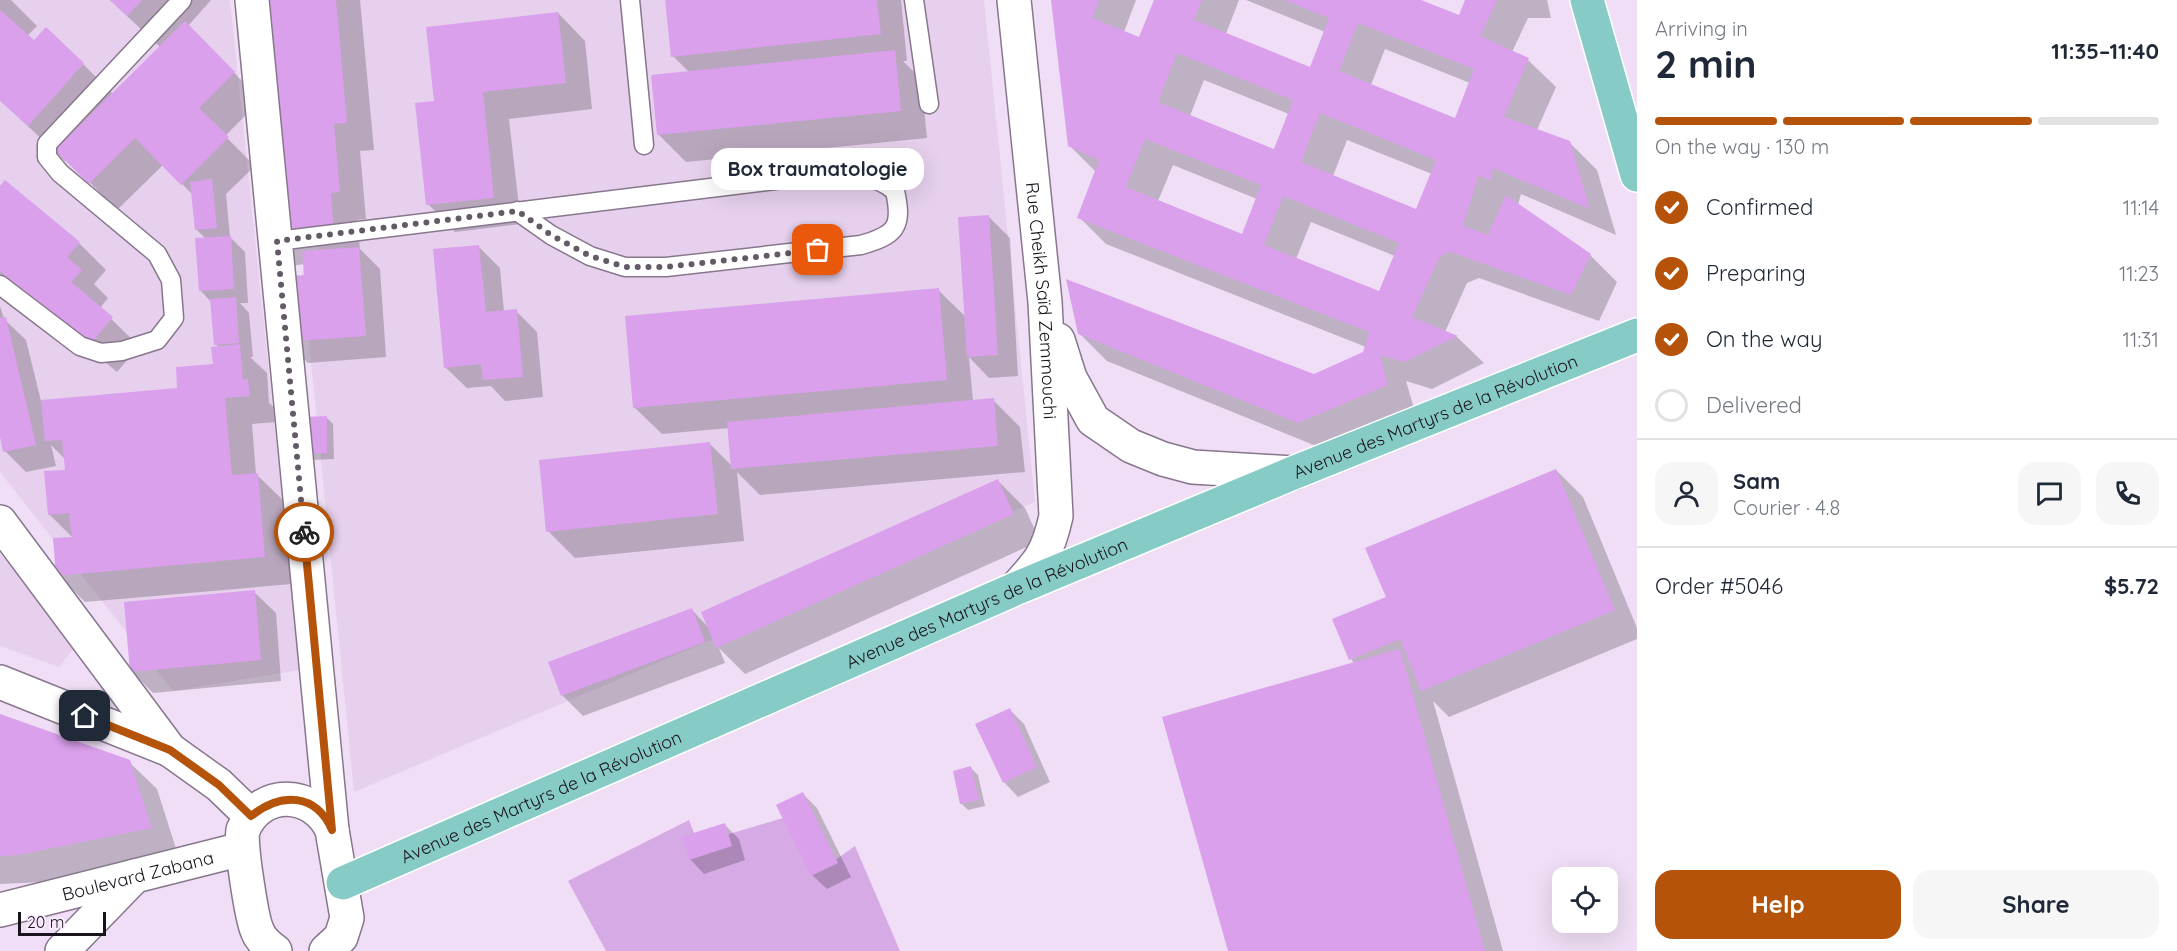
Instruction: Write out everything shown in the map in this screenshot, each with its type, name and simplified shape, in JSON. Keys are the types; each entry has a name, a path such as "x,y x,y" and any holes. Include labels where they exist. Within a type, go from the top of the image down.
{"main road":[{"path":"1587,0 1637,175"},
{"name":"Avenue des Martyrs de la Révolution","path":"343,883 1016,589 1293,473 1637,335"}],"street":[{"path":"252,0 332,830 343,883 347,918 338,946"},
{"name":"Rue Cheikh Saïd Zemmouchi","path":"1014,0 1045,302 1056,516 1050,542 1038,564 1016,589"},
{"path":"1045,302 1070,378 1093,420 1131,446 1163,459 1193,467 1293,473"},
{"path":"0,522 170,750"},
{"path":"0,682 170,750 219,785 251,816"},
{"path":"275,951 267,946 257,930 242,849 242,832 251,816 265,805 282,799 299,800 313,805 327,818 332,830"},
{"name":"Boulevard Zabana","path":"0,910 242,849"},
{"path":"62,951 135,876"}],"lane":[{"path":"0,285 80,346 101,353 122,351 157,340 174,318 171,280 157,254 60,173 47,157 47,144 182,0"},
{"path":"630,0 644,145"},
{"path":"914,0 929,104"},
{"path":"277,241 518,211 807,176 852,175 885,183 895,191 898,220 894,230 881,240 861,245 666,267 625,267 590,256 551,235 518,211"}],"shaded area":[{"path":"0,0 230,0 300,670 173,691 0,472"},
{"path":"271,0 984,0 1035,502 354,792 302,272 319,249 315,208"},
{"path":"0,554 78,643 59,667 0,646"},
{"path":"804,812 827,866 855,846 900,951 606,951 568,881 689,820 698,843"}],"building":[{"path":"110,0 142,0 127,16"},
{"path":"263,0 336,0 347,123 334,124 340,192 331,193 334,233 261,239"},
{"path":"665,0 877,0 881,34 671,57"},
{"path":"1051,0 1099,0 1092,18 1139,37 1154,0 1202,0 1194,20 1310,67 1329,18 1284,0 1421,0 1459,15 1465,0 1497,0 1480,36 1529,58 1504,117 1570,141 1590,209 1493,168 1490,181 1479,175 1463,226 1488,235 1506,195 1591,254 1571,295 1451,252 1440,256 1412,317 1458,336 1404,362 1380,355 1388,385 1298,423 1078,334 1066,279 1314,374 1363,352 1369,332 1077,218 1099,160 1068,146","holes":["1358,23 1474,69 1455,118 1339,71","1177,53 1293,100 1274,149 1158,102","1320,113 1436,160 1416,209 1301,162","1145,139 1261,185 1242,234 1126,187","1283,196 1399,243 1379,291 1264,245"]},
{"path":"0,10 34,40 46,27 84,63 28,126 0,101"},
{"path":"558,12 566,83 483,92 494,198 426,205 415,103 434,101 426,27"},
{"path":"185,21 235,72 199,108 229,137 181,185 135,138 89,184 55,150"},
{"path":"895,50 901,111 657,135 651,75"},
{"path":"212,179 217,228 195,230 190,182"},
{"path":"5,180 80,242 67,257 82,270 71,282 113,317 89,346 0,271 0,186"},
{"path":"989,215 998,355 967,357 958,217"},
{"path":"231,236 234,289 199,291 195,238"},
{"path":"479,245 486,312 517,309 523,377 483,380 481,364 444,368 433,249"},
{"path":"359,247 366,336 285,342 280,277 304,275 302,251"},
{"path":"939,288 947,380 633,408 625,316"},
{"path":"236,297 239,343 214,345 210,299"},
{"path":"6,317 36,445 3,452 0,437 0,318"},
{"path":"240,344 243,380 248,379 250,396 225,398 232,475 258,473 265,557 56,576 53,538 72,537 69,513 48,515 44,471 65,470 62,440 45,441 41,400 177,388 176,367 213,364 211,347"},
{"path":"994,398 998,446 731,469 727,422"},
{"path":"327,416 327,453 304,454 303,417"},
{"path":"710,442 718,514 546,532 539,460"},
{"path":"1556,469 1615,610 1421,691 1400,639 1349,660 1332,619 1386,597 1365,548"},
{"path":"998,479 1014,514 716,648 701,612"},
{"path":"255,590 261,660 130,672 124,602"},
{"path":"692,608 705,642 561,696 548,662"},
{"path":"1400,649 1485,951 1228,951 1162,717"},
{"path":"1010,708 1037,767 1003,783 975,724"},
{"path":"0,714 130,760 152,828 18,855 0,856"},
{"path":"971,766 979,800 960,804 953,771"},
{"path":"803,792 838,863 811,876 776,805"},
{"path":"725,823 732,846 689,860 681,837"}],"way so far":[{"path":"304,532 277,241 518,211 551,235 590,256 625,267 666,267 818,250"}],"place":[{"name":"Box traumatologie","path":"818,250"}],"route":[{"path":"85,716 170,750 219,785 251,816 265,805 282,799 299,800 313,805 327,818 332,830 304,532"}]}
